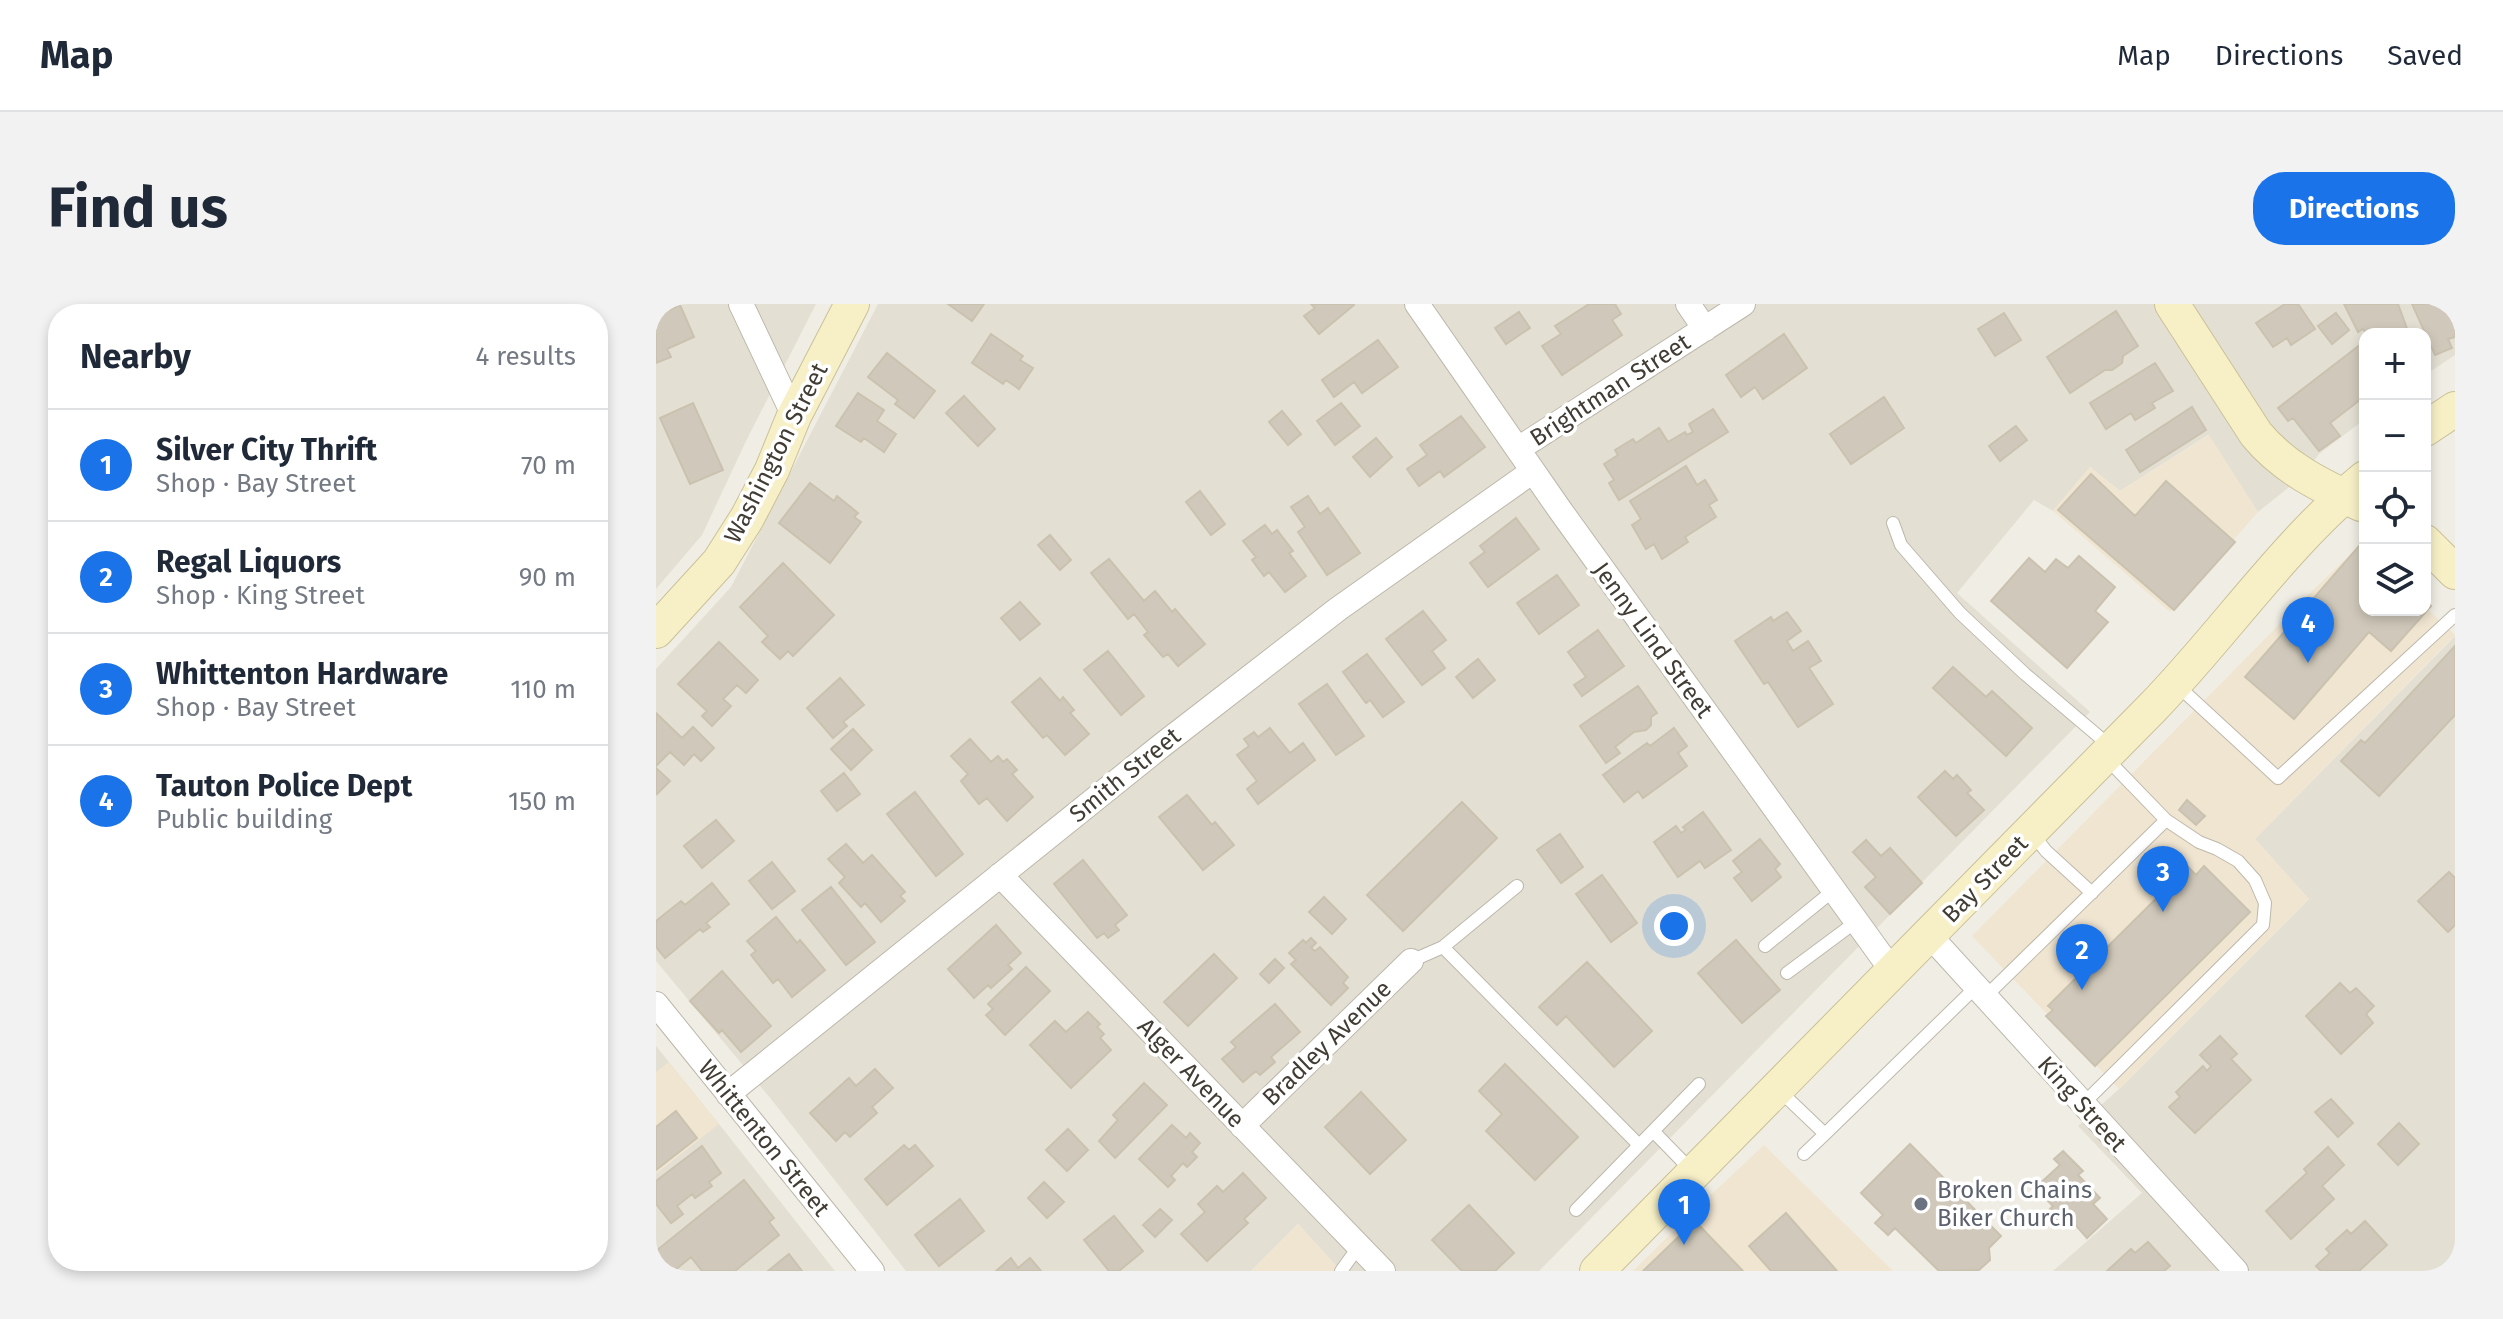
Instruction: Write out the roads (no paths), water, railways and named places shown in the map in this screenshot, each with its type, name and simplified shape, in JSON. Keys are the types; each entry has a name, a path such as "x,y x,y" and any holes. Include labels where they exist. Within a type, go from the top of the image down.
{"main road":[{"name":"Washington Street","path":"656,631 697,587 733,540 760,496 794,416 852,304"},
{"path":"2172,304 2256,434 2271,452 2303,476 2358,493"},
{"path":"2431,425 2455,409"},
{"name":"Bay Street","path":"1597,1271 2175,684 2299,540 2358,493"},
{"path":"2427,544 2455,572"}],"street":[{"path":"741,304 794,416"},
{"name":"Jenny Lind Street","path":"1417,304 1533,471 1893,972"},
{"path":"1688,304 1705,329"},
{"name":"Brightman Street","path":"1518,449 1743,304"},
{"name":"Smith Street","path":"728,1094 1161,746 1338,609 1533,471"},
{"name":"Alger Avenue","path":"1000,875 1383,1271"},
{"name":"King Street","path":"1930,936 2236,1271"},
{"name":"Bradley Avenue","path":"1242,1126 1411,961"},
{"name":"Whittenton Street","path":"656,1004 872,1271"}],"lane":[{"path":"1893,523 1901,545 1960,613 2108,752 2166,820 2184,834 2238,861 2255,880 2265,903 2263,925 2083,1104"},
{"path":"2175,684 2278,778 2455,615"},
{"path":"1804,1154 2092,893 2166,820"},
{"path":"2031,832 2046,851 2092,893"},
{"path":"1411,961 1443,947 1517,886"},
{"path":"1765,946 1834,890"},
{"path":"1787,973 1857,921"},
{"path":"1443,947 1639,1145"},
{"path":"1576,1210 1699,1084"},
{"path":"1778,1089 1825,1134"},
{"path":"1653,1131 1694,1173"},
{"path":"1341,1271 1359,1246"}],"place":[{"name":"Tauton Police Dept","path":"2308,663"},
{"name":"Whittenton Hardware","path":"2163,912"},
{"name":"Regal Liquors","path":"2082,990"},
{"name":"Broken Chains Biker Church","path":"1921,1204"},
{"name":"Silver City Thrift","path":"1684,1245"}]}
